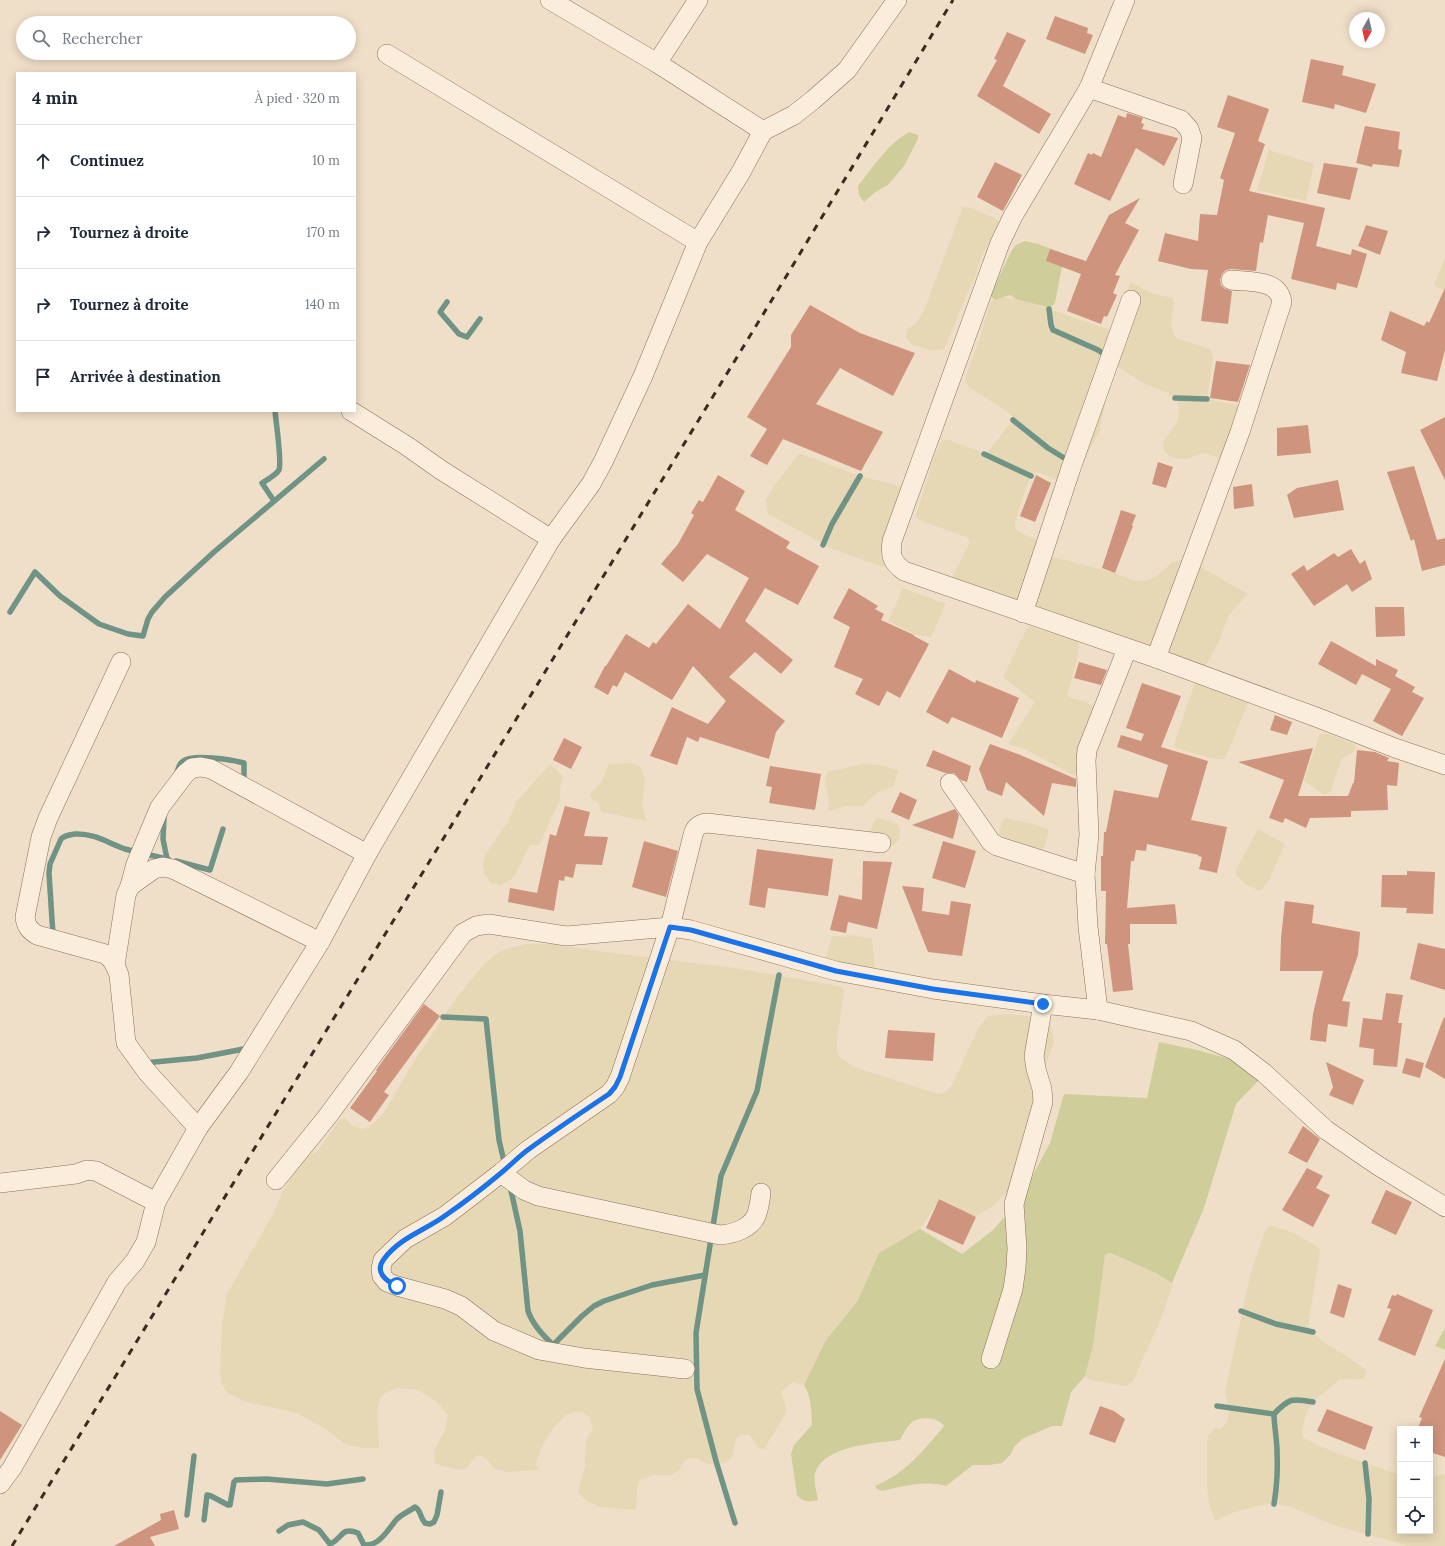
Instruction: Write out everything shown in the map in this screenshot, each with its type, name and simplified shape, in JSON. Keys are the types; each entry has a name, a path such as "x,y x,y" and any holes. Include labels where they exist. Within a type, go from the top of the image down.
{"street":[{"path":"550,0 657,63 763,131"},
{"path":"657,63 698,0"},
{"path":"0,1484 19,1456 117,1282 135,1261 146,1242 156,1202 198,1128 239,1072 320,942 367,854 551,539 591,484 603,462 643,376 698,242 741,172 763,131 794,115 847,70 897,0"},
{"path":"1125,0 1089,88 1014,216 1000,244 892,541 892,558 896,565 904,571 1156,658 1395,748 1445,765"},
{"path":"386,54 698,242"},
{"path":"1089,88 1181,120 1189,129 1192,138 1183,184"},
{"path":"1156,658 1240,432 1282,302 1281,295 1276,288 1268,284 1231,280"},
{"path":"1023,613 1071,468 1131,300"},
{"path":"353,412 551,539"},
{"path":"1098,1010 1088,927 1085,874 1088,835 1086,761 1087,750 1127,649"},
{"path":"121,662 48,818 41,837 25,917 26,925 30,931 37,935 105,954 110,957 115,965 118,976 126,1042 147,1072 198,1128"},
{"path":"115,965 126,895 136,864 160,807 192,768 201,766 211,769 367,854"},
{"path":"950,783 992,842 997,846 1085,874"},
{"path":"685,1369 584,1358 539,1350 494,1331 461,1306 446,1299 387,1282 382,1276 381,1269 383,1260 405,1239 445,1216 528,1150 609,1094 615,1087 620,1077 670,927 694,831 701,824 881,844"},
{"path":"130,886 154,869 163,867 173,869 320,942"},
{"path":"276,1180 327,1117 463,933 476,926 489,924 566,936 670,927 691,930 836,971 933,989 1098,1010 1191,1031 1234,1050 1264,1073 1326,1130 1377,1165 1445,1207"},
{"path":"991,1359 1013,1289 1017,1248 1014,1204 1018,1185 1043,1102 1042,1089 1034,1056 1043,1004"},
{"path":"0,1183 76,1174 87,1170 96,1171 156,1202"},
{"path":"501,1173 524,1190 543,1198 720,1236 732,1235 750,1224 756,1216 761,1193"}],"shaded area":[{"path":"909,132 918,135 918,139 904,166 888,185 874,193 864,202 859,195 858,186 888,149"},
{"path":"1269,150 1314,164 1306,201 1257,190"},
{"path":"963,207 972,208 996,219 999,223 980,260 974,281 969,289 944,349 932,351 911,344 906,338 907,330 916,323 923,313"},
{"path":"1025,241 1060,252 1063,262 1055,303 1050,308 1016,299 1010,295 995,300 990,295 1012,250 1016,245"},
{"path":"1445,258 1445,291 1434,285"},
{"path":"1131,282 1154,294 1173,298 1174,302 1171,324 1176,338 1211,350 1213,358 1207,399 1237,405 1240,410 1222,457 1219,458 1203,453 1187,459 1178,459 1171,457 1165,452 1163,446 1164,441 1178,420 1179,408 1177,401 1170,394 1143,383 1115,365 1099,432 1078,472 1057,480 1040,473 1035,473 1031,476 1025,490 1015,527 1018,531 1049,546 1017,612 949,588 953,576 969,544 969,540 966,537 918,519 916,515 933,460 941,442 944,440 949,440 986,454 1013,420 1013,417 1008,412 970,388 965,382 990,303 994,299 1000,297 1022,300 1114,331"},
{"path":"799,453 857,475 910,489 886,549 886,568 833,549 768,514 766,500 772,489"},
{"path":"1053,557 1115,573 1135,581 1145,581 1155,577 1173,562 1185,559 1248,594 1229,615 1218,643 1203,671 1032,613 1039,576"},
{"path":"903,588 946,604 931,637 917,635 888,621"},
{"path":"1028,626 1070,638 1079,643 1077,660 1067,695 1070,698 1084,701 1099,710 1075,776 1025,749 1008,744 1035,702 1003,677"},
{"path":"1196,681 1249,701 1224,759 1214,759 1176,748 1174,745"},
{"path":"1320,734 1328,734 1356,745 1354,752 1345,756 1341,760 1331,791 1324,794 1304,780"},
{"path":"631,763 640,767 645,779 642,807 647,821 601,812 599,803 592,799 590,794 602,781 609,764"},
{"path":"550,764 563,776 560,788 560,801 545,833 539,845 530,845 515,875 509,881 500,885 491,883 485,875 483,865 485,855 507,823 517,801"},
{"path":"863,764 880,765 898,770 894,786 877,793 862,806 846,806 830,811 828,808 829,799 825,782 828,772"},
{"path":"879,818 898,825 900,831 899,839 889,848 869,853 865,847 868,836 874,821"},
{"path":"1006,818 1048,829 1049,832 1043,851 997,839 1002,821"},
{"path":"1258,829 1285,844 1269,880 1262,890 1257,890 1244,883 1236,875 1236,870"},
{"path":"847,935 872,938 875,969 824,963 832,936 846,937"},
{"path":"526,944 550,944 735,968 841,987 844,991 837,1040 837,1051 841,1058 854,1067 938,1094 945,1092 952,1085 978,1029 988,1016 1007,1014 1028,1016 1039,1019 1051,1026 1054,1041 1042,1077 1021,1168 1007,1191 992,1207 974,1217 940,1198 920,1229 879,1253 857,1302 826,1340 804,1385 793,1382 781,1392 786,1406 786,1413 764,1449 758,1448 749,1435 740,1435 736,1439 732,1457 725,1463 707,1464 697,1458 691,1458 684,1461 680,1469 672,1475 653,1475 640,1480 637,1488 636,1510 599,1507 585,1500 578,1492 585,1466 586,1440 593,1428 590,1418 582,1412 575,1412 566,1415 553,1428 544,1443 535,1464 539,1470 505,1472 494,1468 486,1458 478,1455 467,1468 461,1470 441,1466 435,1463 434,1451 445,1430 448,1415 437,1402 418,1390 397,1388 383,1394 377,1411 379,1448 365,1448 346,1445 326,1429 297,1413 246,1402 228,1393 222,1385 220,1373 222,1325 227,1294 272,1216 282,1193 302,1160 318,1151 340,1119 345,1118 352,1125 362,1129 369,1127 379,1118 386,1110 411,1066 457,997 485,963 502,950"},
{"path":"1159,1042 1234,1060 1259,1080 1236,1104 1204,1208 1172,1283 1156,1273 1110,1253 1105,1254 1093,1346 1085,1376 1071,1392 1062,1426 1052,1426 1022,1439 1002,1463 973,1465 946,1486 938,1484 922,1484 882,1491 877,1489 875,1486 896,1475 905,1468 929,1444 944,1426 937,1420 922,1418 913,1421 900,1440 865,1444 840,1451 829,1456 820,1464 815,1473 818,1500 807,1501 800,1498 797,1495 791,1454 794,1445 812,1425 810,1400 804,1385 826,1340 857,1302 879,1253 920,1229 962,1254 993,1230 1020,1199 1050,1143 1064,1094 1147,1098"},
{"path":"1269,1226 1273,1226 1294,1233 1319,1248 1320,1253 1309,1326 1322,1341 1366,1370 1365,1378 1339,1380 1315,1400 1305,1417 1302,1434 1303,1437 1315,1444 1342,1455 1397,1474 1397,1534 1433,1534 1433,1476 1445,1474 1445,1546 1410,1546 1333,1525 1292,1507 1278,1504 1256,1506 1229,1514 1215,1521 1209,1503 1207,1487 1208,1436 1215,1428 1221,1429 1227,1422 1229,1410 1225,1392 1250,1276 1265,1231"},
{"path":"1108,1253 1156,1273 1173,1285 1160,1321 1133,1381 1126,1386 1090,1380 1085,1376 1093,1346 1102,1270 1105,1254"},
{"path":"1445,1328 1445,1350 1435,1346"}],"building":[{"path":"1055,16 1088,28 1087,33 1093,35 1085,54 1046,39"},
{"path":"1007,32 1026,40 1003,86 1051,114 1039,134 977,96 997,60 994,59"},
{"path":"1311,59 1344,66 1342,75 1376,84 1366,113 1335,104 1334,109 1302,102"},
{"path":"1228,95 1269,109 1258,141 1265,144 1249,191 1325,208 1316,246 1351,255 1352,249 1367,254 1357,288 1337,283 1336,290 1291,279 1304,223 1268,215 1263,243 1260,242 1256,271 1231,269 1226,270 1222,274 1220,280 1221,285 1225,289 1232,291 1228,324 1201,321 1208,270 1191,269 1158,261 1165,233 1198,241 1200,214 1217,215 1224,180 1220,178 1235,133 1217,127"},
{"path":"1127,113 1143,118 1141,123 1144,124 1142,129 1178,138 1164,166 1136,148 1110,201 1074,184 1088,153 1092,155 1093,153 1101,157 1118,115 1126,118"},
{"path":"1365,126 1400,132 1398,149 1402,150 1399,167 1373,164 1372,167 1356,163"},
{"path":"995,162 1022,175 1003,211 977,197"},
{"path":"1324,163 1358,168 1350,200 1317,193"},
{"path":"1140,198 1125,223 1139,230 1115,275 1120,276 1113,293 1117,295 1107,317 1104,316 1101,324 1067,311 1081,274 1046,261 1050,249 1086,261 1109,215"},
{"path":"1366,225 1388,231 1380,255 1358,246"},
{"path":"1445,288 1445,350 1437,381 1401,373 1406,352 1381,340 1390,311 1424,326 1427,321 1429,323"},
{"path":"810,305 860,333 915,353 893,396 840,368 816,404 883,432 861,471 783,439 767,465 750,456 767,429 747,417 791,347 791,335"},
{"path":"1216,361 1250,365 1238,402 1210,398"},
{"path":"1445,417 1445,480 1420,430"},
{"path":"1308,425 1311,453 1277,456 1277,428"},
{"path":"1158,462 1173,467 1166,488 1152,484"},
{"path":"1414,466 1437,540 1445,538 1445,565 1422,571 1414,539 1411,541 1387,472"},
{"path":"718,475 745,491 735,510 790,542 786,548 819,566 798,605 765,588 745,621 793,660 781,674 755,652 729,677 785,721 776,732 769,759 700,737 698,742 687,737 677,765 650,756 672,707 708,724 726,701 693,666 672,700 625,672 617,687 613,685 608,695 594,687 605,666 626,634 649,648 653,642 656,644 688,604 720,629 749,578 707,554 683,582 661,564 678,544 694,515 691,513 699,500 703,502"},
{"path":"1036,475 1051,483 1035,522 1020,516"},
{"path":"1338,480 1344,510 1294,518 1287,495 1297,488"},
{"path":"1252,484 1254,506 1234,509 1233,487"},
{"path":"1121,510 1136,515 1115,573 1102,568"},
{"path":"1351,549 1360,564 1365,560 1372,579 1352,592 1347,584 1314,606 1291,574 1304,565 1307,571 1334,553 1338,557"},
{"path":"849,588 878,606 875,609 884,614 881,620 914,635 929,644 900,698 887,691 879,706 855,694 863,679 834,667 850,627 833,618"},
{"path":"1375,607 1404,607 1405,636 1376,637"},
{"path":"1331,641 1376,666 1376,659 1398,670 1395,676 1415,687 1412,692 1424,698 1402,736 1373,721 1391,689 1362,674 1356,685 1318,664"},
{"path":"1079,662 1107,670 1101,685 1074,678"},
{"path":"949,669 975,683 976,680 1019,698 1002,738 952,717 948,724 926,712"},
{"path":"1142,683 1181,696 1161,747 1208,761 1191,820 1227,827 1217,873 1199,869 1202,857 1198,856 1199,855 1147,844 1146,851 1136,850 1134,861 1131,861 1127,908 1175,904 1177,924 1130,924 1130,944 1128,944 1133,990 1113,992 1107,944 1105,944 1106,891 1101,891 1101,856 1103,856 1104,832 1106,832 1114,790 1158,798 1168,765 1117,747 1121,735 1141,741 1144,734 1126,728"},
{"path":"1275,715 1292,722 1287,735 1270,730"},
{"path":"564,738 582,747 571,769 553,760"},
{"path":"990,744 1018,754 1076,779 1076,787 1052,783 1044,816 1006,782 1002,796 987,790 979,769"},
{"path":"1313,748 1298,796 1348,796 1354,783 1357,750 1375,752 1389,758 1387,761 1399,763 1397,786 1387,785 1388,810 1351,811 1351,817 1310,818 1306,828 1285,818 1283,823 1269,818 1284,780 1238,762"},
{"path":"933,750 971,766 967,782 961,780 954,773 945,773 926,766"},
{"path":"770,766 821,774 815,810 769,803 772,787 766,786"},
{"path":"900,792 917,800 909,820 891,812"},
{"path":"565,806 590,812 584,836 608,837 602,865 576,864 573,878 565,876 564,881 559,880 554,911 508,902 510,888 537,893 550,834 556,836"},
{"path":"955,809 959,815 953,839 912,825"},
{"path":"644,841 678,851 666,897 632,887"},
{"path":"943,841 976,851 965,888 932,878"},
{"path":"757,849 833,859 828,896 768,888 765,908 749,905"},
{"path":"863,861 892,862 877,929 848,922 846,933 830,930 839,895 862,900"},
{"path":"1407,871 1435,872 1433,914 1406,913 1407,908 1381,907 1382,875 1407,875"},
{"path":"902,886 924,888 922,911 949,915 951,901 971,904 962,956 928,952"},
{"path":"1285,901 1314,905 1312,923 1360,932 1358,955 1342,1001 1350,1002 1347,1027 1328,1024 1326,1042 1310,1040 1313,1014 1323,971 1280,971 1281,938"},
{"path":"1418,943 1445,949 1445,990 1410,979"},
{"path":"1386,993 1403,995 1398,1023 1402,1023 1397,1067 1373,1065 1374,1049 1359,1047 1363,1018 1382,1020"},
{"path":"424,1004 440,1016 384,1092 389,1095 370,1122 350,1108"},
{"path":"1444,1017 1445,1018 1445,1079 1425,1067"},
{"path":"888,1030 935,1033 933,1061 885,1058"},
{"path":"1406,1058 1424,1063 1420,1078 1402,1073"},
{"path":"1326,1062 1364,1080 1353,1105 1329,1095 1333,1087"},
{"path":"1303,1126 1320,1139 1307,1163 1288,1153"},
{"path":"1307,1168 1323,1176 1316,1188 1330,1195 1313,1227 1282,1210"},
{"path":"1386,1190 1412,1202 1396,1235 1371,1223"},
{"path":"939,1199 976,1217 963,1245 926,1228"},
{"path":"1338,1284 1352,1289 1344,1318 1330,1313"},
{"path":"1397,1294 1433,1310 1415,1356 1378,1340 1391,1309 1387,1308 1392,1295 1396,1296"},
{"path":"1445,1359 1445,1457 1433,1453 1433,1426 1419,1426 1422,1418 1419,1417"},
{"path":"1100,1406 1114,1411 1125,1419 1115,1443 1089,1434"},
{"path":"1327,1409 1373,1427 1365,1450 1317,1431"},
{"path":"0,1411 22,1425 0,1460"},
{"path":"174,1510 179,1529 150,1537 155,1546 114,1546 161,1520 160,1514"}],"waterway":[{"path":"447,302 440,312 459,334 467,337 480,319"},
{"path":"1049,309 1053,330 1098,350 1107,356"},
{"path":"1175,398 1207,399"},
{"path":"274,501 262,483 274,476 278,472 280,466 275,412"},
{"path":"1013,420 1048,448 1069,461"},
{"path":"984,454 1031,476"},
{"path":"10,612 35,572 60,596 99,624 128,634 143,636 148,619 165,597 214,552 324,459"},
{"path":"823,545 832,524 860,476"},
{"path":"177,773 180,764 187,759 203,758 231,760 244,763 244,782"},
{"path":"164,818 163,839 167,859"},
{"path":"176,861 210,870 223,829"},
{"path":"53,935 49,873 50,864 61,839 68,835 88,835 125,849 168,859"},
{"path":"735,1523 716,1461 697,1389 696,1333 721,1176 757,1091 779,975"},
{"path":"443,1017 486,1019 499,1140 505,1166"},
{"path":"144,1063 197,1058 249,1048"},
{"path":"510,1186 520,1231 528,1311 535,1325 553,1345 582,1316 594,1306 604,1301 652,1285 705,1275"},
{"path":"1241,1311 1276,1324 1313,1332"},
{"path":"1274,1504 1277,1484 1277,1446 1274,1414 1283,1405 1291,1400 1313,1402"},
{"path":"1217,1406 1274,1414"},
{"path":"187,1515 194,1456"},
{"path":"1365,1463 1369,1499 1368,1534"},
{"path":"204,1520 207,1495 230,1505 234,1482 236,1480 266,1479 327,1484 363,1479"},
{"path":"279,1531 288,1525 303,1522 319,1530 330,1544 345,1532 352,1531 358,1533 364,1545 370,1545 379,1540 397,1519 415,1507 425,1523 430,1524 434,1522 437,1515 441,1492"}],"railway":[{"path":"12,1546 784,280 953,0"}],"route":[{"path":"397,1286 387,1282 382,1276 381,1269 383,1260 395,1248 405,1239 445,1216 528,1150 609,1094 615,1087 620,1077 670,927 691,930 836,971 933,989 1043,1004"}]}
